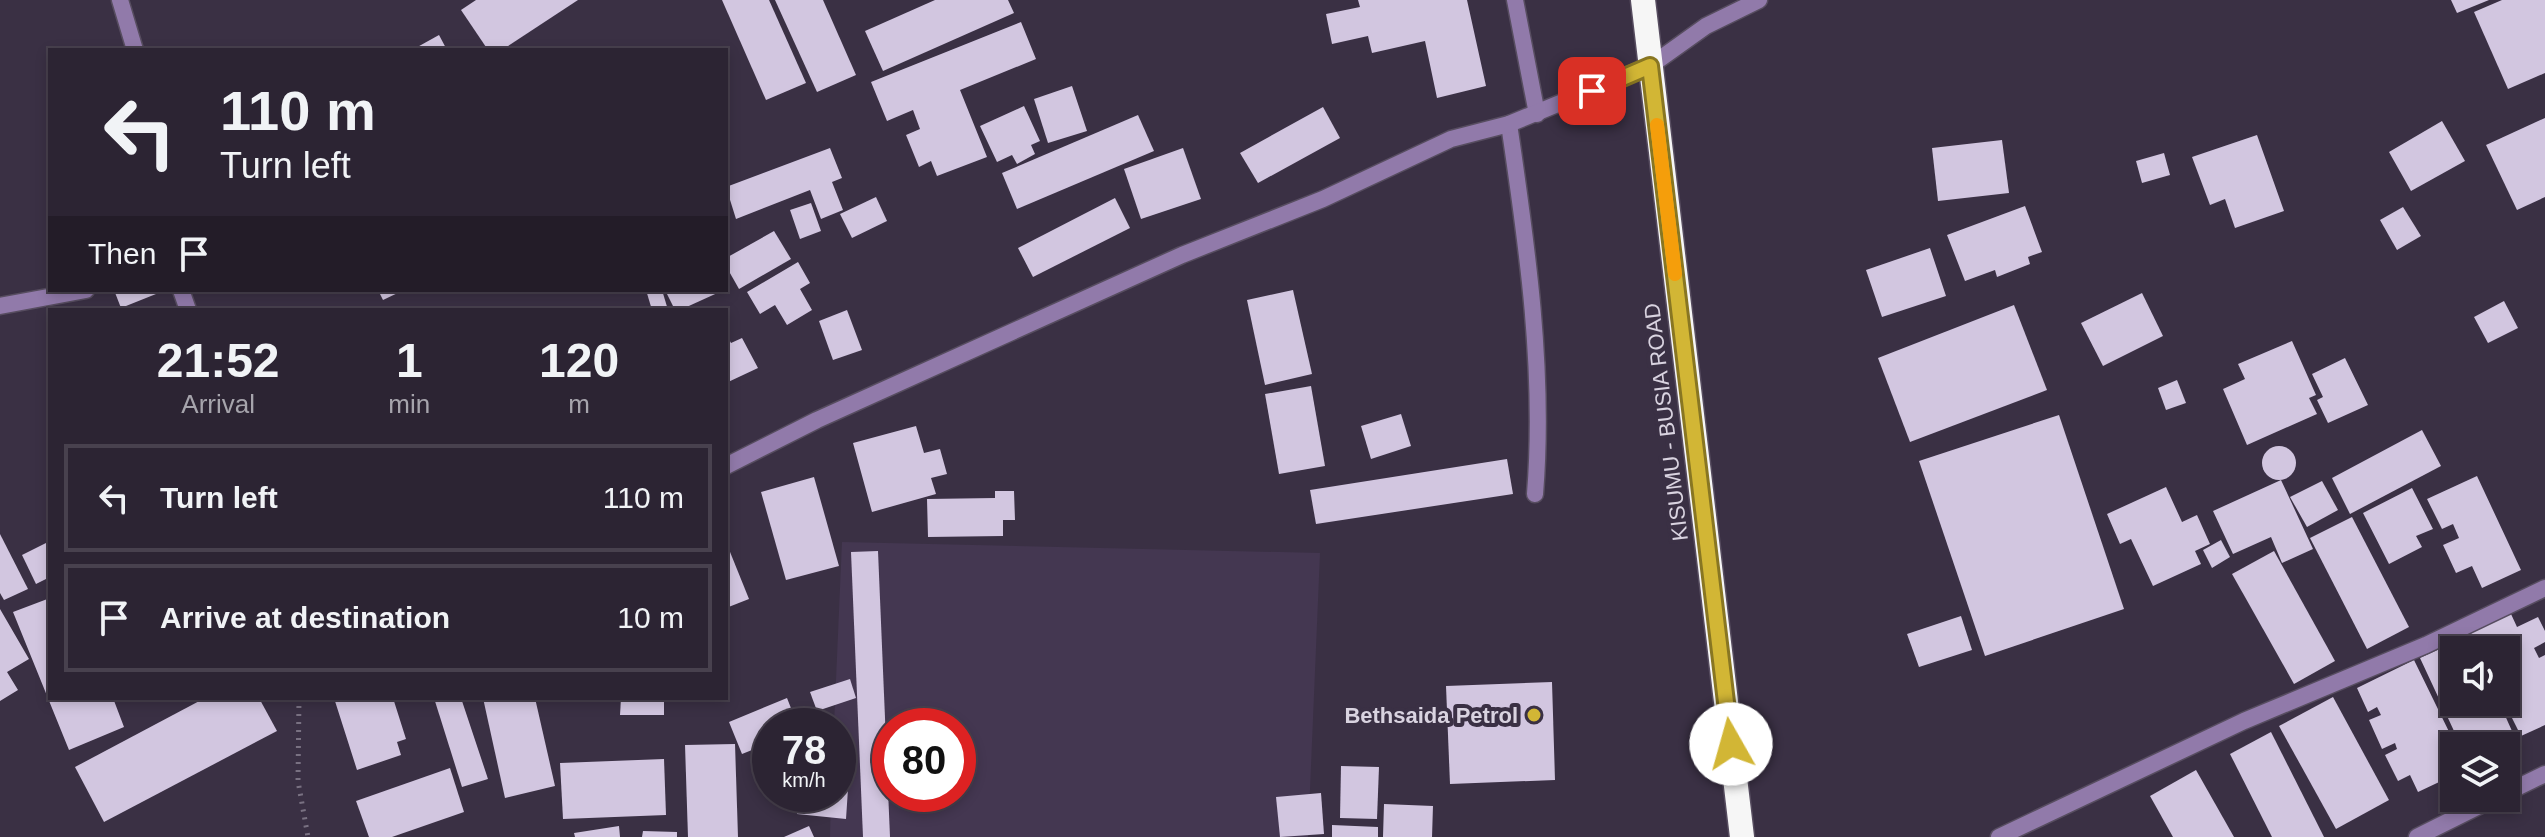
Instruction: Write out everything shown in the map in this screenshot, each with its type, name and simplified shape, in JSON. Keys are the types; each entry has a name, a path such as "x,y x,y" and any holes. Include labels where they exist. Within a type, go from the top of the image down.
{"highway":[{"name":"KISUMU - BUSIA ROAD","path":"1643,0 1742,837"}],"street":[{"path":"120,0 134,48"},
{"path":"1515,0 1537,114"},
{"path":"728,465 817,420 1182,255 1323,199 1451,139 1537,114 1650,66 1706,26 1759,0"},
{"path":"1509,124 1526,240 1539,448 1535,494"},
{"path":"0,306 75,292"},
{"path":"1999,837 2244,721 2426,645 2545,588"},
{"path":"2520,786 2545,774"},
{"path":"2417,837 2467,812"}],"path":[{"path":"299,700 298,781 308,837"}],"shaded area":[{"path":"842,542 1320,553 1308,837 830,837 831,812 856,812 856,708 835,708"}],"building":[{"path":"476,0 578,0 505,48 487,48 461,10"},
{"path":"722,0 769,0 806,83 766,100"},
{"path":"775,0 823,0 856,75 817,92"},
{"path":"935,0 1008,0 1014,13 883,71 865,31"},
{"path":"1358,0 1467,0 1486,86 1437,98 1425,41 1372,53 1368,36 1332,44 1326,14 1360,7"},
{"path":"2451,0 2489,0 2457,13"},
{"path":"2502,0 2545,0 2545,73 2508,89 2474,12"},
{"path":"1021,22 1036,59 960,90 987,157 937,176 931,161 919,167 906,135 920,129 913,110 887,121 871,82"},
{"path":"439,35 446,48 416,48"},
{"path":"1072,86 1087,131 1048,143 1034,99"},
{"path":"1024,106 1040,141 1031,145 1035,154 1017,164 1012,155 997,162 980,126"},
{"path":"1323,107 1340,138 1258,183 1240,153"},
{"path":"1138,115 1154,151 1017,209 1002,173"},
{"path":"2545,118 2545,197 2517,210 2486,145"},
{"path":"2442,121 2465,161 2411,191 2389,152"},
{"path":"2257,135 2284,211 2235,228 2225,199 2210,205 2192,157"},
{"path":"2002,140 2009,193 1938,201 1932,148"},
{"path":"830,148 842,178 832,182 843,210 821,219 810,190 736,219 728,186"},
{"path":"1183,148 1201,199 1141,219 1124,169"},
{"path":"2164,153 2170,175 2142,183 2136,161"},
{"path":"876,197 887,221 852,238 840,214"},
{"path":"1115,198 1130,228 1033,277 1018,248"},
{"path":"811,203 821,231 800,239 790,210"},
{"path":"2025,206 2042,252 2028,257 2030,264 1997,277 1995,270 1965,281 1947,235"},
{"path":"2403,207 2421,236 2397,250 2380,220"},
{"path":"774,231 791,259 739,289 728,270 728,257"},
{"path":"1930,248 1946,296 1882,317 1866,270"},
{"path":"798,262 810,283 800,289 812,310 787,325 775,305 760,314 747,292"},
{"path":"1293,290 1312,374 1265,385 1247,300"},
{"path":"115,292 161,292 121,308"},
{"path":"379,292 400,292 383,300"},
{"path":"647,292 663,292 667,308 651,308"},
{"path":"666,292 720,292 684,308 674,308"},
{"path":"2142,293 2163,336 2103,366 2081,323"},
{"path":"2504,301 2518,328 2488,343 2474,317"},
{"path":"2014,305 2047,390 1910,442 1878,358"},
{"path":"847,310 862,350 833,360 819,321"},
{"path":"728,338 731,343 742,338 758,368 728,382"},
{"path":"2292,341 2316,395 2309,398 2317,414 2247,445 2223,389 2245,379 2238,364"},
{"path":"2345,358 2368,405 2328,423 2317,400 2323,397 2312,374"},
{"path":"2177,380 2186,403 2166,410 2158,388"},
{"path":"1311,386 1325,466 1279,474 1265,394"},
{"path":"1401,414 1411,446 1371,459 1361,426"},
{"path":"2059,415 2124,609 1985,656 1919,461"},
{"path":"916,426 924,453 940,449 947,474 931,478 936,494 872,512 853,443"},
{"path":"2422,430 2441,466 2350,514 2332,478"},
{"path":"2279,446 2291,451 2296,463 2291,475 2279,480 2267,475 2262,463 2267,451"},
{"path":"1507,459 1513,494 1316,524 1310,490"},
{"path":"2477,476 2521,570 2482,588 2472,566 2456,573 2443,545 2459,538 2453,524 2442,529 2427,499"},
{"path":"814,477 839,566 786,580 761,492"},
{"path":"2281,480 2313,549 2282,563 2271,537 2233,554 2213,511"},
{"path":"2322,481 2338,510 2307,527 2290,497"},
{"path":"2166,487 2182,522 2197,515 2210,544 2195,551 2201,564 2153,586 2131,539 2120,544 2107,514"},
{"path":"2412,488 2433,529 2416,536 2422,547 2389,564 2363,513"},
{"path":"995,491 1014,491 1015,520 1003,520 1003,536 928,537 927,499 995,498"},
{"path":"2352,517 2409,627 2367,649 2310,538"},
{"path":"0,534 28,589 4,600 0,593"},
{"path":"2221,540 2230,557 2212,568 2203,550"},
{"path":"48,542 48,578 36,584 22,555"},
{"path":"728,547 749,599 728,607"},
{"path":"878,551 885,708 872,708 872,812 889,812 890,837 863,837 851,552"},
{"path":"2274,551 2335,661 2294,684 2232,574"},
{"path":"48,599 48,698 13,612"},
{"path":"0,609 29,659 7,672 18,690 0,701"},
{"path":"2511,614 2517,627 2538,617 2545,631 2545,642 2534,648 2539,658 2545,655 2545,725 2521,736 2511,716 2520,716 2520,636 2472,636 2471,633"},
{"path":"1961,616 1972,650 1919,667 1907,634"},
{"path":"2440,649 2440,701 2420,658"},
{"path":"2414,660 2449,732 2440,732 2440,782 2418,792 2410,775 2398,781 2385,755 2397,749 2395,743 2382,749 2369,720 2381,715 2377,707 2368,712 2357,688"},
{"path":"850,679 856,698 826,708 816,708 810,692"},
{"path":"1552,682 1555,780 1450,784 1446,686"},
{"path":"2333,697 2389,800 2336,829 2279,726"},
{"path":"787,698 791,708 763,708"},
{"path":"49,700 114,700 124,727 69,750"},
{"path":"201,700 260,700 277,731 104,822 75,767"},
{"path":"335,700 394,700 406,739 397,742 401,755 357,770"},
{"path":"435,700 462,700 488,779 462,787"},
{"path":"483,700 535,700 555,786 505,798"},
{"path":"621,700 664,700 664,715 620,715"},
{"path":"752,712 752,750 742,754 729,722"},
{"path":"2447,716 2505,716 2512,732 2454,732"},
{"path":"2271,732 2324,837 2272,837 2230,754"},
{"path":"735,744 738,837 688,837 685,745"},
{"path":"664,759 666,815 563,819 560,763"},
{"path":"1341,766 1379,767 1377,819 1340,818"},
{"path":"450,768 464,812 392,837 369,837 356,801"},
{"path":"2196,770 2234,837 2173,837 2150,796"},
{"path":"1321,793 1324,834 1280,837 1276,797"},
{"path":"1384,804 1433,806 1432,837 1383,837"},
{"path":"797,812 846,812 846,819"},
{"path":"1332,825 1378,827 1378,837 1332,837"},
{"path":"619,826 620,837 575,837 574,833"},
{"path":"809,826 814,837 784,837"},
{"path":"643,831 677,832 677,837 642,837"}],"slow traffic":[{"path":"1657,125 1675,274"}],"place":[{"name":"Bethsaida Petrol","path":"1534,715"}],"route":[{"path":"1592,91 1650,66 1731,744"}]}
